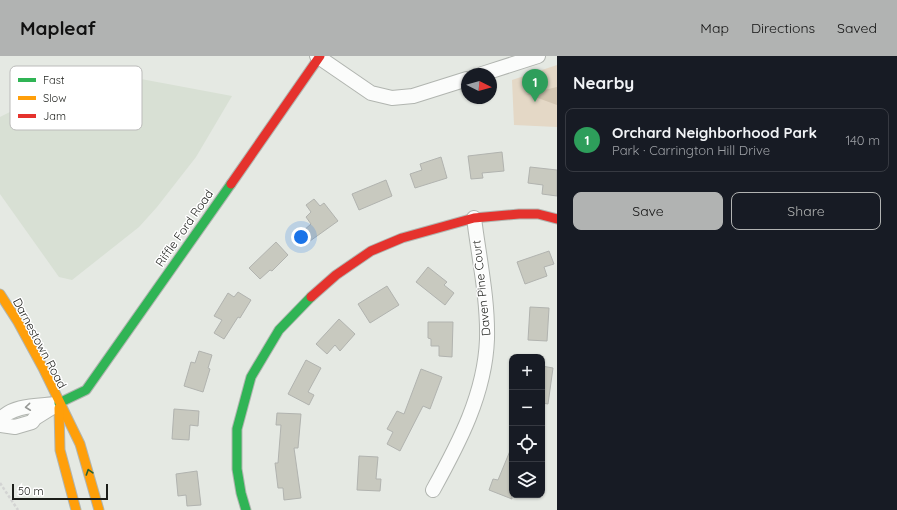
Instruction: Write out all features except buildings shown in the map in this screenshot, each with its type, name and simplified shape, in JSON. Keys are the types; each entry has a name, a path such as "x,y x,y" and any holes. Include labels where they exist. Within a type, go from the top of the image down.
{"street":[{"path":"319,56 371,93 392,98 413,96 461,81"},
{"name":"Riffle Ford Road","path":"59,403 86,390 319,56"},
{"path":"497,69 538,56"},
{"path":"246,510 241,493 237,469 237,429 251,377 279,330 305,302 336,275 371,252 402,238 474,218 518,214 538,214 557,219"},
{"name":"Daven Pine Court","path":"433,490 466,425 477,397 484,367 487,339 486,307 474,218"},
{"name":"Darnestown Road","path":"0,294 18,322 43,368 80,444 99,510"},
{"path":"0,420 5,413 25,407 59,403"},
{"path":"0,425 15,427 32,422 35,418 59,403"},
{"name":"Darnestown Road","path":"59,403 60,450 76,510"}],"path":[{"path":"0,483 18,510"}],"shaded area":[{"path":"557,65 557,127 514,125 512,80"},
{"path":"142,79 232,96 196,157 157,207 139,227 72,280 59,277 0,194 0,117 10,112 10,130 142,130"},
{"path":"557,87 557,105 527,94"}],"traffic: fast":[{"path":"59,403 86,390 231,184"},
{"path":"246,510 241,493 237,469 237,429 251,377 279,330 311,297"}],"traffic: slow":[{"path":"0,294 18,322 43,368 80,444 99,510"},
{"path":"59,408 60,450 76,510"}],"traffic: jam":[{"path":"231,184 320,56"},
{"path":"311,297 336,275 371,251 402,238 474,218 538,214 557,219"}],"place":[{"name":"Orchard Neighborhood Park","path":"535,102"}]}
